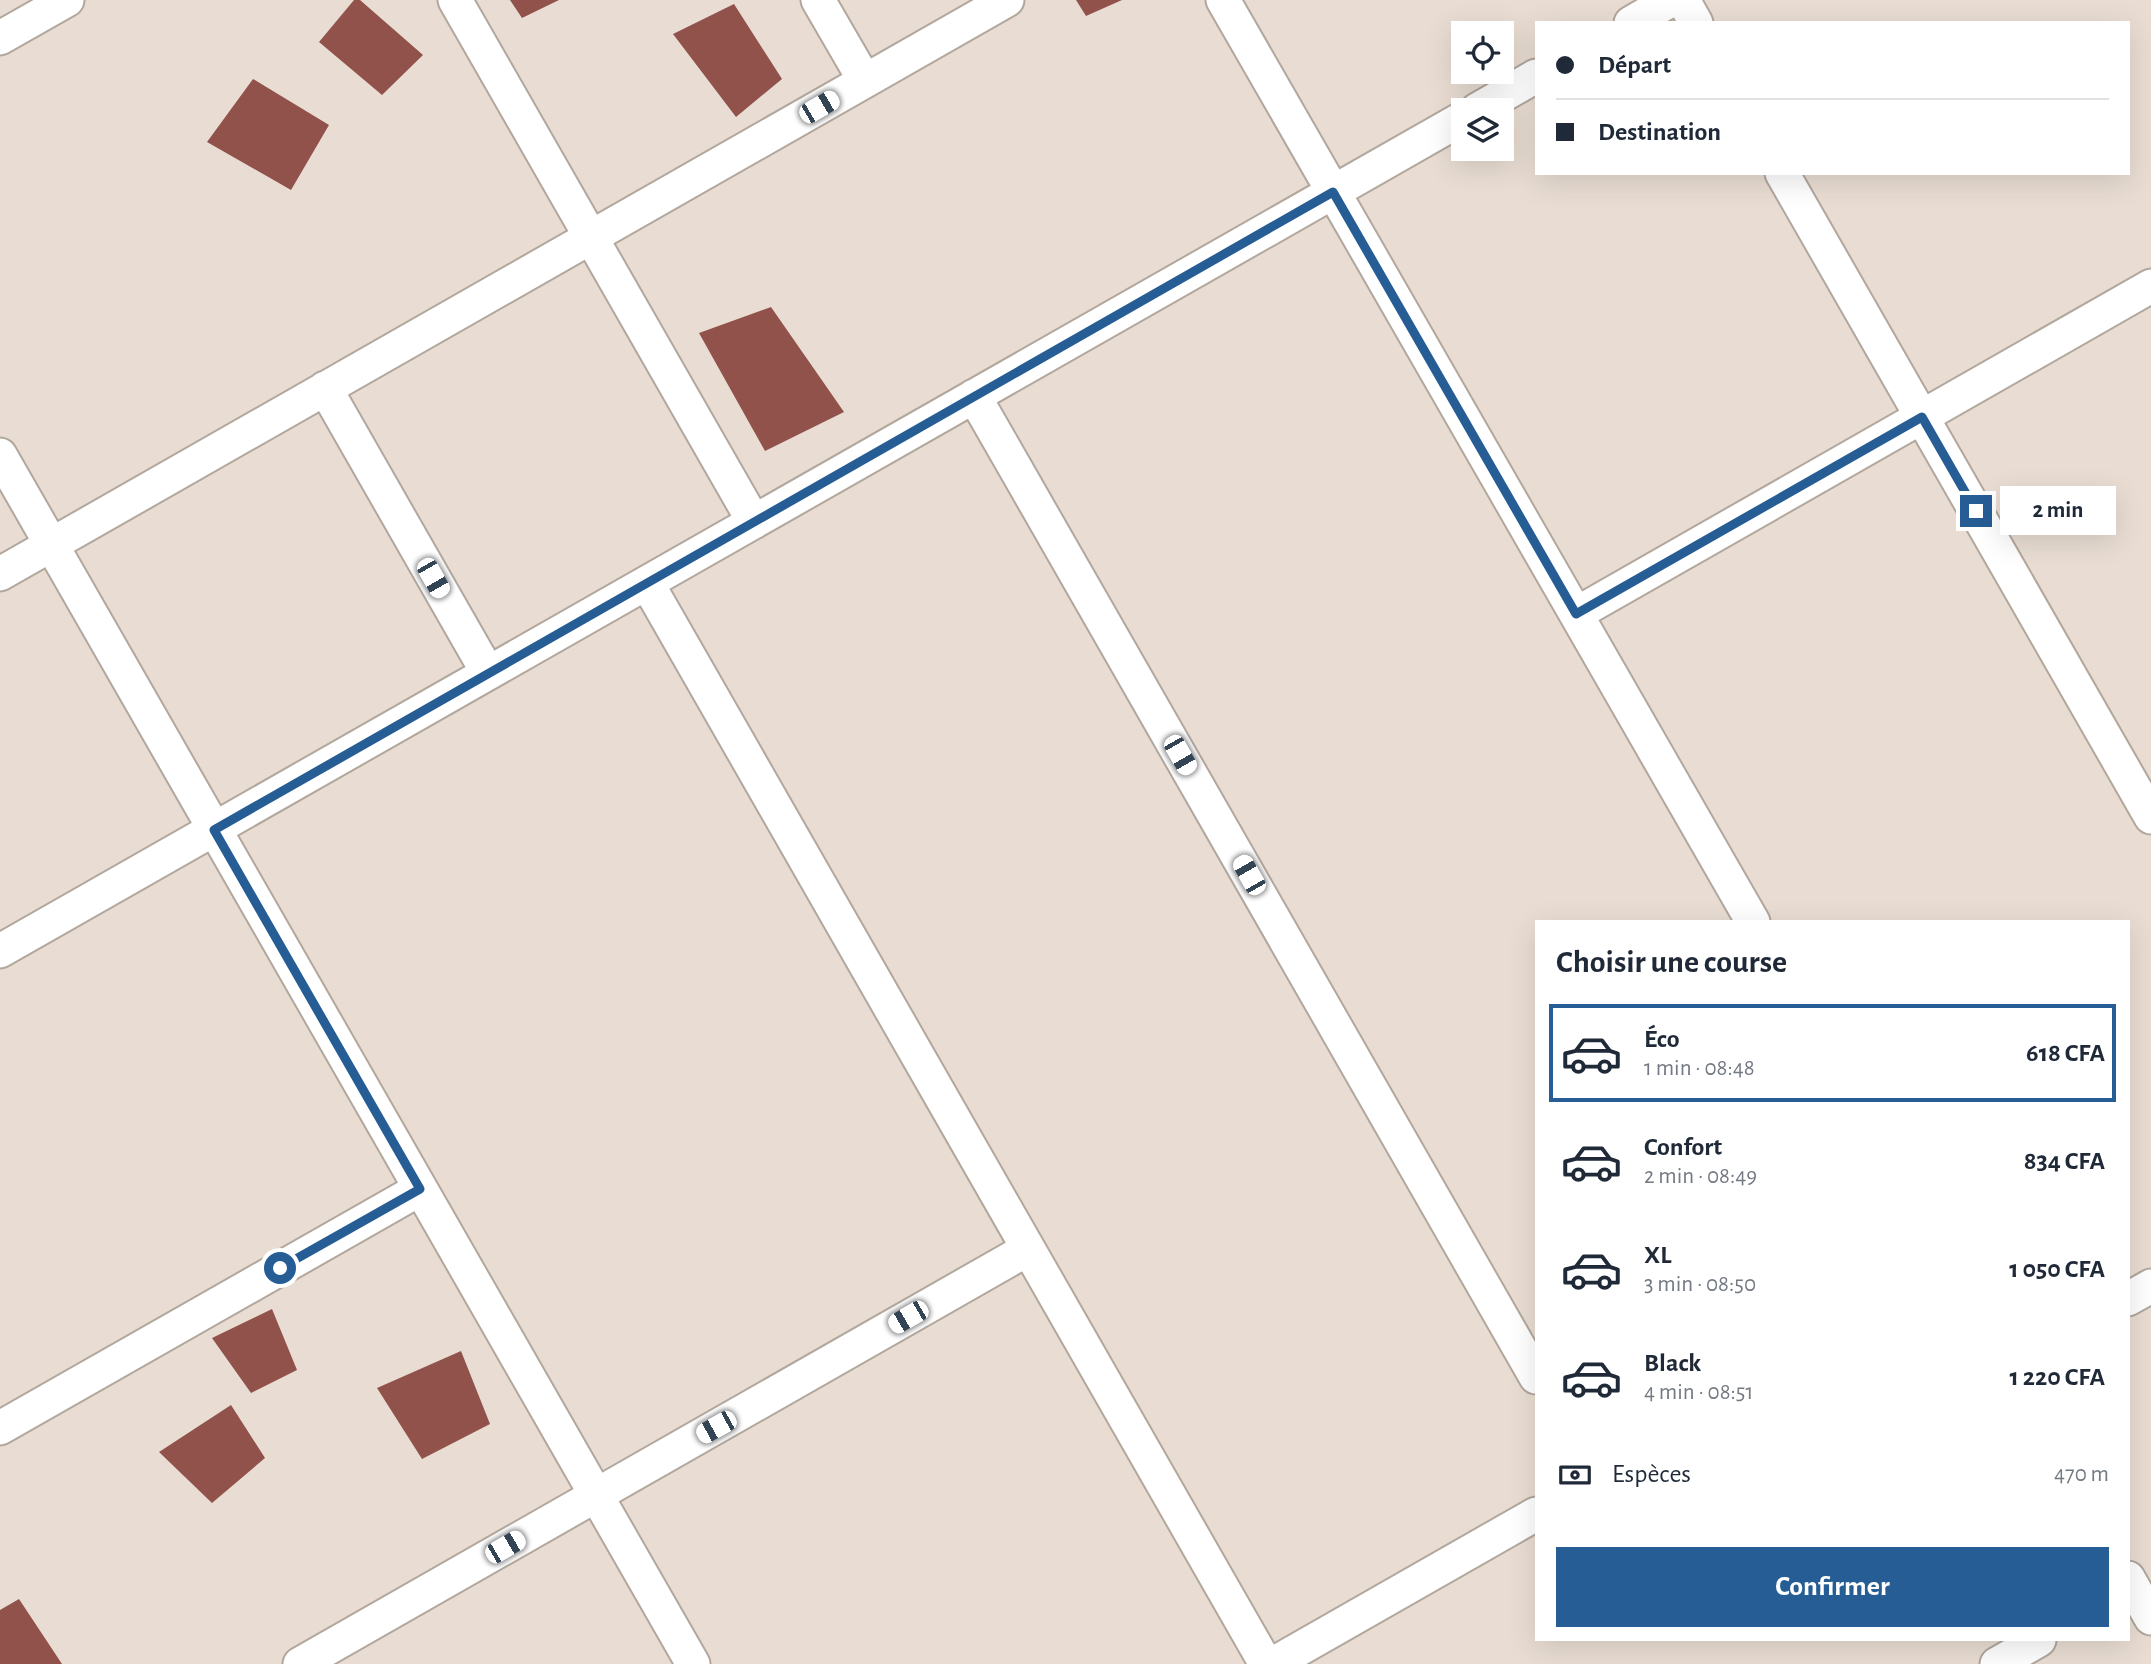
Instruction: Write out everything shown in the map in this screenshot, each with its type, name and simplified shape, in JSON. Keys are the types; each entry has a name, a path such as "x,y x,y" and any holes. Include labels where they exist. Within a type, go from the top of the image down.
{"street":[{"path":"0,38 67,0"},
{"path":"455,0 754,522"},
{"path":"818,0 865,81"},
{"path":"0,574 1007,0"},
{"path":"1223,0 1752,920"},
{"path":"1634,21 1671,0"},
{"path":"1683,0 1695,21"},
{"path":"1498,98 1535,77"},
{"path":"0,951 1451,125"},
{"path":"1783,175 2151,817"},
{"path":"1576,614 2151,286"},
{"path":"325,388 488,673"},
{"path":"974,396 1535,1375"},
{"path":"0,455 693,1664"},
{"path":"647,583 1266,1664"},
{"path":"0,1428 420,1189"},
{"path":"300,1664 1028,1249"},
{"path":"2130,1298 2151,1286"},
{"path":"1273,1664 1535,1515"},
{"path":"2130,1585 2151,1618"},
{"path":"1997,1664 2037,1641"}],"building":[{"path":"354,0 360,0 423,55 382,95 319,42"},
{"path":"510,0 559,0 522,18"},
{"path":"1076,0 1122,0 1086,16"},
{"path":"734,4 782,79 736,117 673,34"},
{"path":"253,79 329,125 291,190 207,142"},
{"path":"771,307 844,412 765,451 699,333"},
{"path":"272,1309 297,1370 251,1393 212,1338"},
{"path":"461,1351 490,1424 422,1459 377,1388"},
{"path":"231,1405 265,1458 212,1503 159,1452"},
{"path":"19,1599 62,1664 0,1664 0,1610"}],"route":[{"path":"280,1268 420,1189 214,830 1333,192 1576,614 1922,417 1976,511"}]}
